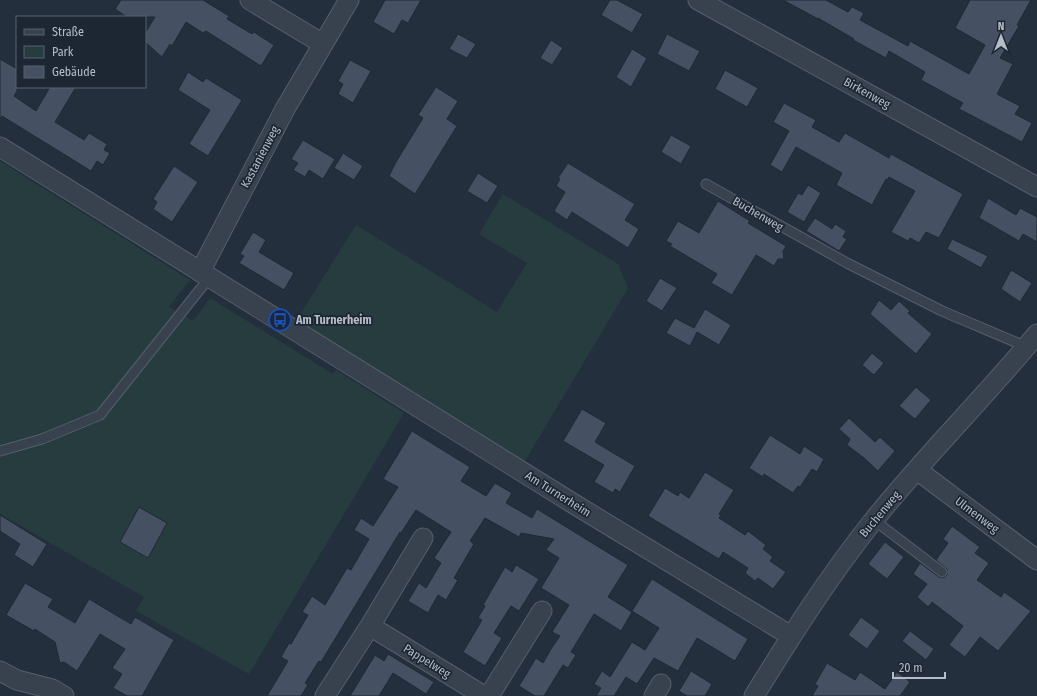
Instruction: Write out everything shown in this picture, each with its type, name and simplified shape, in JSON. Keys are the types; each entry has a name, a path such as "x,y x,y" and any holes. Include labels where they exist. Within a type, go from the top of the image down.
{"street":[{"path":"250,0 323,44"},
{"name":"Kastanienweg","path":"204,275 285,109 349,0"},
{"name":"Birkenweg","path":"698,0 1037,187"},
{"name":"Am Turnerheim","path":"0,148 204,275 280,320 574,504 791,636"},
{"name":"Buchenweg","path":"754,696 791,636 844,558 917,470 1032,341"},
{"name":"Ulmenweg","path":"917,470 1037,560"},
{"path":"325,696 370,626 423,538"},
{"path":"489,696 542,611"},
{"name":"Pappelweg","path":"370,626 484,696"},
{"path":"0,671 38,690 52,689 64,696"}],"lane":[{"name":"Buchenweg","path":"706,184 847,263 942,311 1032,341"},
{"path":"0,451 42,440 100,415 204,275"},
{"path":"874,520 942,572"}],"green space":[{"path":"0,161 190,280 169,307 193,321 210,298 333,374 336,370 404,413 249,674 136,611 144,597 0,514"},
{"path":"503,194 618,264 628,288 525,461 296,321 356,225 497,312 527,263 479,234"}],"building":[{"path":"121,0 203,0 229,16 227,19 252,34 254,32 274,45 261,66 206,31 203,33 186,22 172,46 170,44 162,57 146,43 146,31 155,17 126,16 115,9"},
{"path":"385,0 421,0 408,23 402,20 394,34 373,22"},
{"path":"610,0 617,0 643,14 632,33 601,15"},
{"path":"783,0 826,0 848,12 852,7 864,13 860,20 908,46 910,41 969,74 985,45 955,28 970,0 1031,0 1017,25 1019,26 1000,58 1013,64 997,94 1020,106 1015,114 1032,123 1022,142 959,109 963,103 921,80 925,72 889,51 886,58 853,40 854,39 818,18"},
{"path":"458,34 476,44 467,58 449,49"},
{"path":"667,34 700,51 689,71 657,54"},
{"path":"551,40 563,48 552,65 540,58"},
{"path":"632,49 647,58 631,87 616,77"},
{"path":"0,59 16,68 17,91 14,96 36,111 49,88 75,88 55,122 84,140 89,133 107,144 104,150 110,153 103,165 97,161 91,171 2,116 0,119"},
{"path":"350,60 371,71 353,103 338,94 343,84 338,81"},
{"path":"725,70 758,88 747,107 715,89"},
{"path":"188,72 203,82 206,78 242,100 208,156 189,144 210,110 178,90"},
{"path":"436,87 458,101 447,119 457,126 415,194 389,176 423,118 418,115"},
{"path":"784,103 816,120 812,127 839,142 845,133 889,158 891,154 963,194 939,238 926,232 919,243 910,238 908,241 891,232 915,191 889,177 887,180 886,179 872,205 836,185 842,173 796,147 782,172 770,165 789,131 773,122"},
{"path":"671,135 691,146 681,164 661,152"},
{"path":"303,140 335,159 323,179 309,170 305,177 293,170 298,163 291,159"},
{"path":"343,153 363,166 354,180 334,168"},
{"path":"568,163 635,204 625,220 639,229 628,248 572,212 567,220 554,211 565,192 556,186 560,179 558,178"},
{"path":"174,166 198,182 172,222 153,209 157,202 153,199"},
{"path":"478,173 498,186 487,203 467,191"},
{"path":"808,185 821,193 804,222 787,212 798,193 802,195"},
{"path":"988,198 1016,215 1020,208 1037,217 1037,242 1023,234 1019,241 979,218"},
{"path":"718,201 750,221 748,223 786,246 783,251 784,259 778,259 774,266 756,255 732,295 711,283 717,274 670,246 672,244 666,241 678,221 699,233"},
{"path":"815,218 832,229 835,224 846,231 843,237 847,239 839,251 806,231"},
{"path":"253,232 266,240 259,252 294,273 284,290 239,263 244,256 240,254"},
{"path":"952,239 988,256 981,268 947,249"},
{"path":"1011,270 1032,283 1020,302 1001,289"},
{"path":"660,278 677,288 662,311 646,301"},
{"path":"879,300 891,310 899,301 910,311 908,313 932,334 916,354 870,314"},
{"path":"705,309 731,325 719,345 697,332 690,346 666,333 675,318 694,328"},
{"path":"872,353 884,363 874,375 862,365"},
{"path":"916,387 931,400 915,419 899,406"},
{"path":"582,409 606,423 595,442 635,466 620,492 615,489 613,493 594,482 604,465 563,441"},
{"path":"849,418 875,442 880,437 895,451 878,471 847,445 850,439 839,429"},
{"path":"412,431 470,467 461,481 486,496 495,483 512,493 506,503 532,518 537,509 628,565 608,597 632,612 621,631 594,614 571,652 576,655 568,668 563,665 544,696 535,696 519,686 536,658 543,663 560,636 552,632 569,605 541,588 559,558 546,550 554,539 521,533 519,537 485,518 470,541 474,544 454,578 458,580 446,600 438,595 428,613 408,601 419,583 426,588 441,563 434,558 451,532 416,510 401,533 400,532 321,662 319,661 305,683 308,685 301,696 267,696 288,661 281,657 289,643 291,644 308,615 302,612 312,596 325,605 347,568 351,570 369,539 354,530 361,518 373,526 398,487 383,479"},
{"path":"770,435 800,454 804,446 824,459 817,472 812,469 800,487 798,486 793,493 764,474 763,477 749,468"},
{"path":"705,472 734,490 719,514 721,515 719,518 745,535 748,531 766,545 763,549 773,557 770,561 786,572 773,589 758,578 755,581 745,573 748,568 723,552 719,559 648,516 665,488 678,496 680,492 689,498"},
{"path":"139,507 167,523 148,558 120,542"},
{"path":"0,515 47,544 33,567 14,555 20,544 0,531"},
{"path":"952,526 980,547 975,553 989,563 977,580 1001,597 1004,592 1031,611 998,651 980,637 965,657 949,645 963,626 932,602 928,607 917,597 927,584 913,574 920,563 939,577 944,578 947,575 947,569 936,560 948,543 943,539"},
{"path":"885,542 904,557 887,579 868,564"},
{"path":"516,565 539,579 519,611 511,606 494,633 502,638 485,666 463,652 482,620 478,618 485,606 483,605 505,567 512,572"},
{"path":"652,579 748,639 735,661 697,638 678,671 654,658 637,684 626,677 614,696 596,696 601,688 594,684 602,671 610,677 632,642 645,650 659,628 632,611"},
{"path":"25,583 53,599 48,607 75,623 89,599 131,624 135,617 174,640 142,696 127,696 113,688 122,674 112,668 125,649 100,634 77,671 64,662 60,663 55,642 35,629 34,631 6,615"},
{"path":"861,617 880,631 867,649 848,635"},
{"path":"910,631 934,649 926,660 902,641"},
{"path":"388,654 434,682 426,694 393,673 379,696 350,696 375,655 384,661"},
{"path":"827,663 855,680 860,672 885,689 897,672 910,682 900,696 812,696 818,686 815,684"},
{"path":"691,671 712,684 705,696 687,696 679,691"}],"place":[{"name":"Am Turnerheim","path":"280,320"}]}
